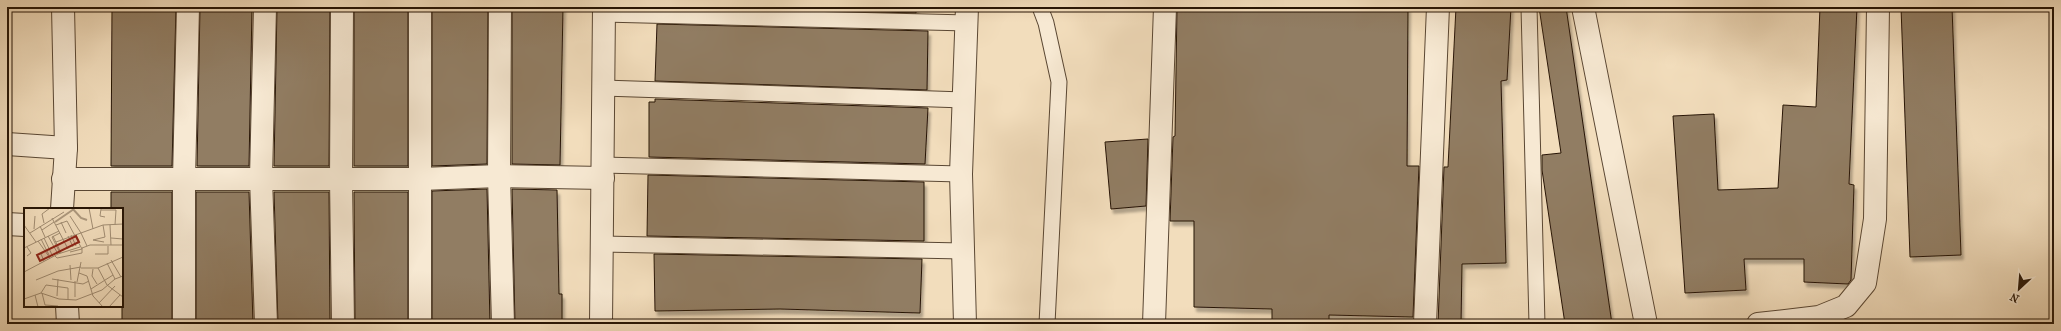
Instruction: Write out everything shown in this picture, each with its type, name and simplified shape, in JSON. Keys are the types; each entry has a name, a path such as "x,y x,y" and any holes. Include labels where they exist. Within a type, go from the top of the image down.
{"street":[{"path":"62,208 66,148 63,7"},
{"path":"184,324 184,179 188,7"},
{"path":"265,7 261,178 266,324"},
{"path":"342,7 341,179 343,324"},
{"path":"420,7 420,324"},
{"path":"500,7 499,176 503,324"},
{"path":"1154,324 1165,7"},
{"path":"1425,324 1438,7"},
{"path":"1583,7 1646,324"},
{"path":"1758,324 1819,316 1846,306 1865,283 1875,218 1878,7"},
{"path":"602,324 604,11"},
{"path":"965,324 961,174 967,15"},
{"path":"7,144 66,148"},
{"path":"63,179 421,179 602,172"},
{"path":"7,224 24,225"},
{"path":"67,307 68,324"}],"lane":[{"path":"1040,7 1046,23 1059,82 1047,324"},
{"path":"1529,7 1537,324"},
{"path":"604,11 967,15"},
{"path":"603,88 964,100"},
{"path":"602,172 961,174"},
{"path":"602,244 963,251"}],"building":[{"path":"112,7 176,7 172,166 111,166"},
{"path":"200,7 252,7 249,166 197,166"},
{"path":"277,7 330,7 329,166 274,166"},
{"path":"354,7 408,7 408,166 354,166"},
{"path":"432,7 488,7 487,164 432,166"},
{"path":"512,7 563,7 560,165 512,164"},
{"path":"771,7 916,7 916,13 771,9"},
{"path":"1177,7 1408,7 1407,166 1419,166 1413,317 1329,315 1329,324 1272,324 1272,309 1194,307 1194,221 1170,221 1173,137 1175,136"},
{"path":"1456,7 1511,7 1507,80 1501,81 1506,263 1462,264 1461,324 1438,324 1444,167 1448,167"},
{"path":"1539,7 1566,7 1612,324 1565,324 1542,170 1542,155 1561,153"},
{"path":"1820,7 1857,7 1849,184 1854,185 1851,280 1848,284 1804,282 1804,259 1744,259 1746,290 1685,293 1673,116 1714,114 1718,190 1778,188 1783,105 1816,107"},
{"path":"1901,7 1952,7 1961,255 1910,257"},
{"path":"657,24 928,31 927,90 655,81"},
{"path":"655,99 928,108 925,164 649,157 649,102 655,102"},
{"path":"1148,139 1146,206 1111,209 1105,142"},
{"path":"648,175 924,182 924,241 647,236"},
{"path":"487,189 490,324 432,324 432,191"},
{"path":"512,189 557,190 559,294 562,294 562,324 515,324"},
{"path":"111,192 172,192 172,324 122,324 123,208 111,208"},
{"path":"196,192 249,192 253,324 196,324"},
{"path":"274,192 329,192 330,324 278,324"},
{"path":"354,192 408,192 408,324 355,324"},
{"path":"654,254 922,259 920,313 780,309 655,311"}]}
